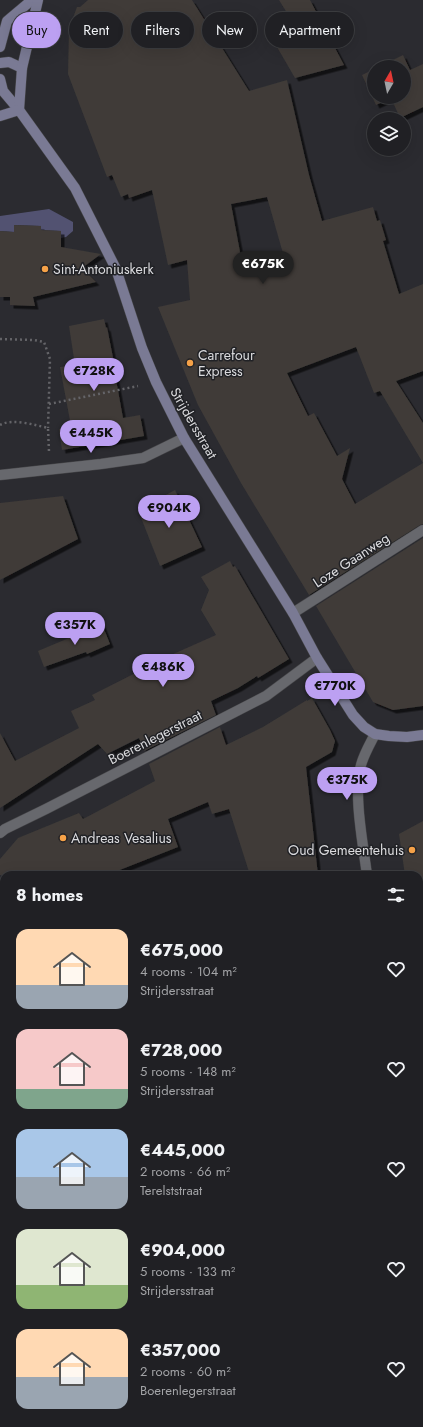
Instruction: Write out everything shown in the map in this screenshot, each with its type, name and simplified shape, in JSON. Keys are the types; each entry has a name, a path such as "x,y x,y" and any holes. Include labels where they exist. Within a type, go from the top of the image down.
{"street":[{"path":"0,47 7,21 32,0"},
{"path":"0,116 18,110 22,68 38,0"},
{"path":"0,62 9,62 22,68"},
{"name":"Strijdersstraat","path":"0,79 3,91 75,188 116,269 142,348 156,382 184,438 293,613 317,658 353,715 364,727 375,734"},
{"path":"0,475 143,458 184,438"},
{"name":"Loze Gaanweg","path":"293,613 423,530"},
{"name":"Boerenlegerstraat","path":"0,833 5,829 266,696 317,658"},
{"path":"367,871 358,798 358,781 361,764 375,734 407,737 423,735"}],"path":[{"path":"0,339 34,340 44,342 50,359 48,428 49,470"},
{"path":"49,404 156,382"},
{"path":"0,425 4,423 26,423 48,428"}],"shaded area":[{"path":"49,209 73,222 73,231 66,237 61,238 61,231 41,230 41,226 14,225 14,232 0,231 0,216"}],"building":[{"path":"88,0 192,0 202,16 202,48 222,48 249,91 287,80 309,175 322,221 373,207 377,221 380,220 386,240 383,241 399,294 423,284 423,371 396,381 423,423 423,463 423,524 309,595 241,483 198,405 158,307 190,300 187,260 168,265 152,190 129,198 128,194 121,197 112,175 107,177 68,74 69,29 69,48 123,48 123,12 75,12 77,7 80,7","holes":["267,197 284,257 243,268 231,204","356,347 374,393 380,391 423,463 355,504 342,479 350,448 337,456 314,413 308,416 287,373"]},
{"path":"279,0 310,0 316,12 286,12"},
{"path":"278,48 335,48 344,65 295,78"},
{"path":"403,55 405,60 393,60"},
{"path":"423,64 423,107 411,113 397,112 394,104 411,104 411,70"},
{"path":"367,72 367,86 362,75"},
{"name":"Sint-Antoniuskerk","path":"14,225 41,226 41,230 61,231 61,247 101,254 82,268 96,282 33,297 35,306 10,305 10,297 0,297 0,231 14,232"},
{"path":"104,319 116,373 123,418 140,415 144,436 62,450 59,429 71,426 60,367 75,365 69,326"},
{"path":"175,490 202,547 160,566 138,510"},
{"path":"63,496 78,539 0,580 0,503"},
{"path":"423,538 423,706 393,710 373,702 316,606"},
{"path":"230,561 233,567 235,566 289,659 258,678 257,676 238,688 211,701 216,715 144,751 139,738 107,754 98,744 0,808 0,733 15,761 79,728 71,711 95,700 92,695 171,655 216,635 201,610 209,590 201,577"},
{"path":"102,624 110,644 87,654 86,652 44,667 38,651"},
{"path":"312,698 335,741 332,752 306,767 318,871 249,871 229,809 212,814 208,802 168,819 178,847 117,871 0,871 0,859 18,838 79,813 83,819 155,781 149,764 220,727 226,745 263,727"},
{"name":"Oud Gemeentehuis","path":"423,821 423,871 404,871 399,834"}],"place":[{"name":"Sint-Antoniuskerk","path":"45,269"},
{"name":"Carrefour Express","path":"190,363"},
{"name":"Andreas Vesalius","path":"63,838"},
{"name":"Oud Gemeentehuis","path":"412,850"}]}
